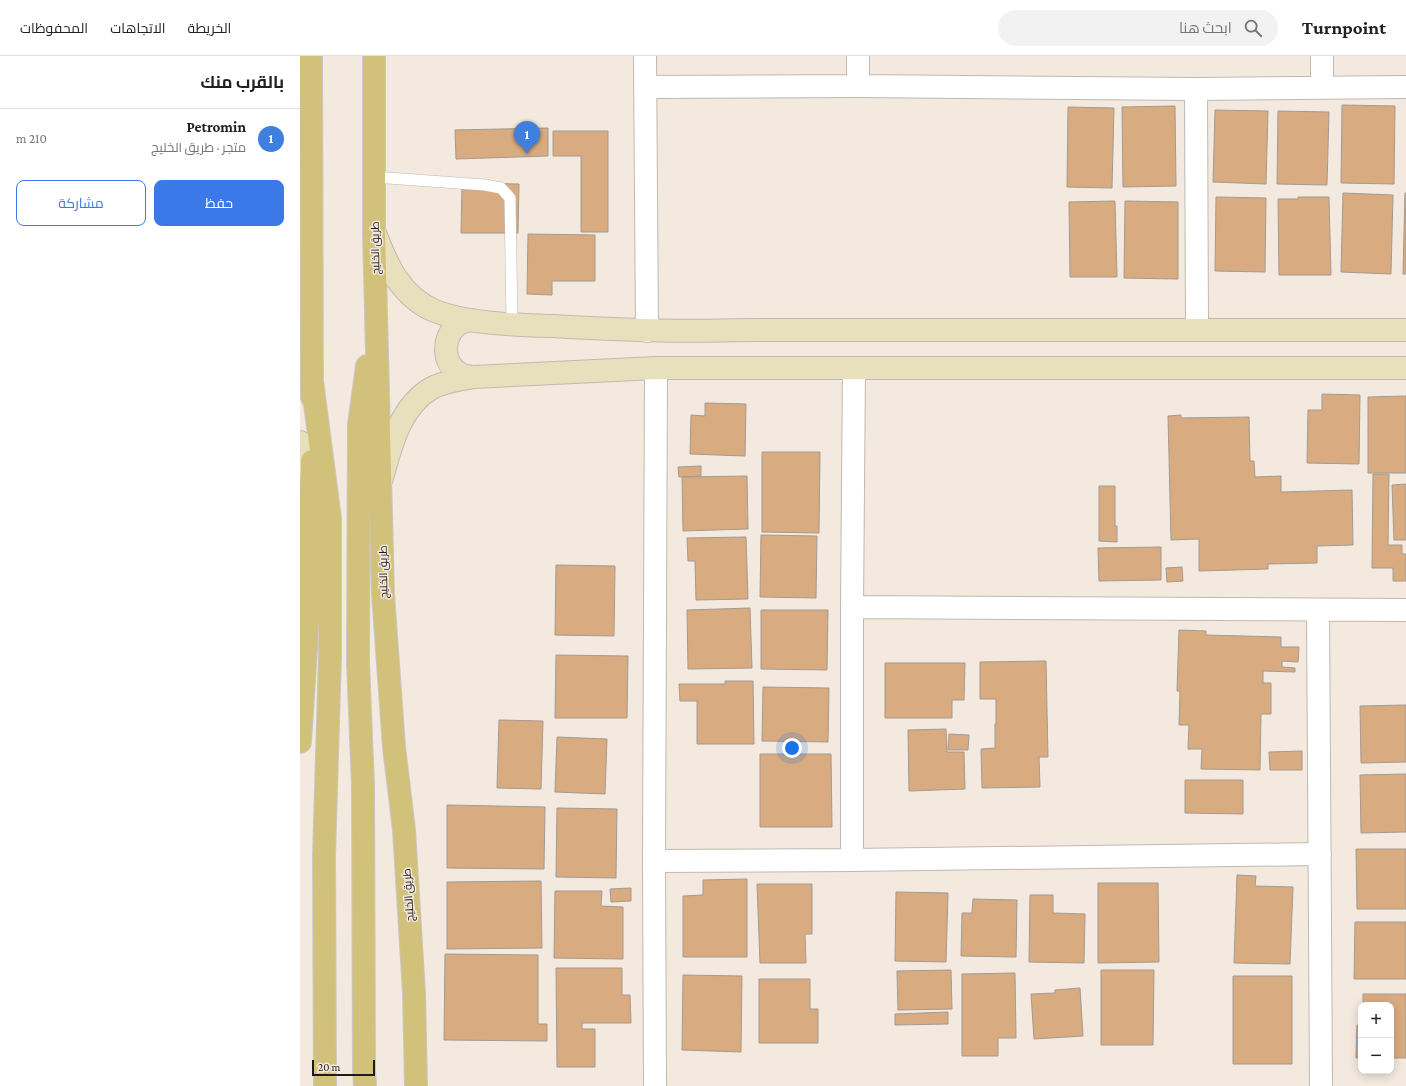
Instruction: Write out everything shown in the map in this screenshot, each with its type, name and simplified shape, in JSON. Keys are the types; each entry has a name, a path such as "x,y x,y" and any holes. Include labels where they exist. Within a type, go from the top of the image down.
{"main road":[{"path":"300,742 308,618 312,475 311,56"},
{"name":"طريق الخليج","path":"374,56 374,232 383,594 394,739 404,830 414,993 416,1086"},
{"path":"366,1086 364,1062 364,786 358,662 359,425 376,303"},
{"path":"312,382 330,519 330,655 324,856 325,1086"}],"street":[{"path":"645,56 647,331"},
{"path":"858,56 858,86"},
{"path":"1322,56 1322,87"},
{"path":"645,87 858,86 1196,89 1406,87"},
{"path":"1196,89 1197,330"},
{"path":"300,252 312,218"},
{"path":"374,232 387,264 398,282 410,295 433,310 446,314 472,320 512,324 647,331 1406,330"},
{"path":"472,320 456,326 447,340 446,349 452,368 458,373 473,377"},
{"path":"381,483 391,446 400,423 420,397 431,388 447,382 473,377 656,368 1406,368"},
{"path":"655,1086 654,861 656,368"},
{"path":"852,860 854,368"},
{"path":"300,442 312,475"},
{"path":"852,607 1406,610"},
{"path":"1318,610 1320,1086"},
{"path":"654,861 1320,854"}],"lane":[{"path":"374,177 485,185 501,188 510,198 512,324"}],"building":[{"path":"1342,105 1395,106 1394,184 1341,183"},
{"path":"1175,106 1176,186 1123,187 1122,107"},
{"path":"1068,107 1114,108 1112,188 1067,187"},
{"path":"1215,110 1268,111 1266,184 1213,182"},
{"path":"1278,111 1329,112 1327,185 1277,184"},
{"path":"548,128 548,156 456,159 455,130"},
{"path":"553,131 608,131 608,232 581,232 581,156 553,156"},
{"path":"462,183 519,184 518,233 461,233"},
{"path":"1343,193 1393,195 1391,274 1341,272"},
{"path":"1405,193 1406,274 1403,274"},
{"path":"1216,197 1266,198 1265,272 1215,271"},
{"path":"1298,197 1329,197 1331,275 1279,275 1278,199 1298,199"},
{"path":"1115,201 1117,277 1070,277 1069,202"},
{"path":"1125,201 1178,202 1178,279 1124,278"},
{"path":"528,234 595,235 595,281 552,281 552,295 527,294"},
{"path":"1322,394 1360,395 1359,464 1307,463 1308,410 1322,410"},
{"path":"1406,396 1406,473 1368,473 1368,397"},
{"path":"705,403 746,404 745,456 690,454 691,415 705,416"},
{"path":"1181,415 1181,418 1249,417 1250,461 1254,461 1255,477 1281,476 1281,492 1352,490 1353,545 1317,546 1317,563 1268,564 1268,569 1199,571 1199,539 1171,540 1168,416"},
{"path":"762,452 820,452 819,533 762,532"},
{"path":"701,466 701,476 679,477 678,467"},
{"path":"1373,474 1389,474 1388,545 1402,545 1402,554 1406,554 1406,581 1393,581 1393,568 1372,568"},
{"path":"747,476 748,529 683,531 682,477"},
{"path":"1406,484 1406,540 1394,540 1392,485"},
{"path":"1099,486 1115,486 1115,526 1117,526 1117,542 1099,541"},
{"path":"761,535 817,536 816,598 760,597"},
{"path":"746,537 748,599 696,600 695,561 688,561 687,538"},
{"path":"1161,547 1161,580 1099,581 1098,548"},
{"path":"556,565 615,566 614,636 555,635"},
{"path":"1182,567 1183,581 1167,582 1166,568"},
{"path":"750,608 752,668 688,669 687,610"},
{"path":"761,610 828,610 827,670 761,669"},
{"path":"1179,630 1206,631 1206,635 1281,637 1281,647 1299,647 1298,662 1282,661 1282,667 1295,668 1295,672 1263,671 1263,683 1271,683 1271,714 1261,714 1260,770 1201,769 1202,749 1188,749 1189,725 1179,725 1180,691 1177,691"},
{"path":"556,655 628,656 627,718 555,718"},
{"path":"1046,661 1048,757 1039,757 1040,787 982,788 981,749 995,748 996,699 980,699 980,662"},
{"path":"885,663 965,663 964,700 952,700 952,718 885,718"},
{"path":"725,681 753,681 754,744 697,744 697,701 680,701 679,684 725,684"},
{"path":"763,687 829,688 828,742 762,741"},
{"path":"1406,705 1406,762 1361,763 1360,706"},
{"path":"499,720 543,721 541,789 497,788"},
{"path":"946,729 947,752 964,752 965,789 909,791 908,730"},
{"path":"949,734 969,735 968,750 948,750"},
{"path":"557,737 607,739 605,794 555,792"},
{"path":"1302,751 1302,770 1270,770 1269,752"},
{"path":"760,754 831,754 832,827 760,827"},
{"path":"1406,774 1406,832 1361,833 1360,775"},
{"path":"1185,780 1243,780 1243,814 1185,813"},
{"path":"447,805 545,807 544,869 447,868"},
{"path":"557,808 617,809 616,878 556,877"},
{"path":"1356,849 1406,849 1406,909 1357,909"},
{"path":"1237,875 1256,876 1255,886 1293,887 1290,964 1234,963"},
{"path":"747,879 747,957 683,957 683,896 703,895 703,880"},
{"path":"541,881 542,948 447,949 447,882"},
{"path":"1098,883 1158,883 1159,962 1098,963"},
{"path":"757,884 812,884 812,934 805,934 806,963 760,963"},
{"path":"631,888 631,901 611,902 610,889"},
{"path":"555,891 602,891 601,906 623,907 623,959 554,958"},
{"path":"896,892 948,893 946,962 895,961"},
{"path":"1030,895 1053,895 1053,913 1085,914 1084,963 1029,962"},
{"path":"973,899 1017,900 1016,957 961,956 962,913 972,913"},
{"path":"1355,922 1406,922 1406,979 1354,979"},
{"path":"445,954 538,955 538,1024 547,1024 547,1041 444,1040"},
{"path":"556,968 622,968 622,995 630,995 631,1023 582,1023 582,1029 595,1029 595,1067 557,1067"},
{"path":"951,970 952,1009 898,1010 897,971"},
{"path":"1101,970 1154,970 1153,1045 1101,1045"},
{"path":"1015,973 1016,1038 998,1038 998,1056 962,1056 962,974"},
{"path":"683,975 742,976 741,1052 682,1050"},
{"path":"1233,976 1292,976 1292,1064 1233,1064"},
{"path":"759,979 810,979 810,1009 818,1009 818,1043 759,1043"},
{"path":"1080,988 1083,1036 1034,1039 1031,994 1055,993 1055,990"},
{"path":"1363,994 1406,994 1406,1058 1394,1058 1394,1002 1363,1002"},
{"path":"948,1012 948,1024 895,1025 895,1014"},
{"path":"1357,1025 1358,1025 1358,1058 1356,1058"}],"place":[{"name":"Petromin","path":"527,154"}]}
